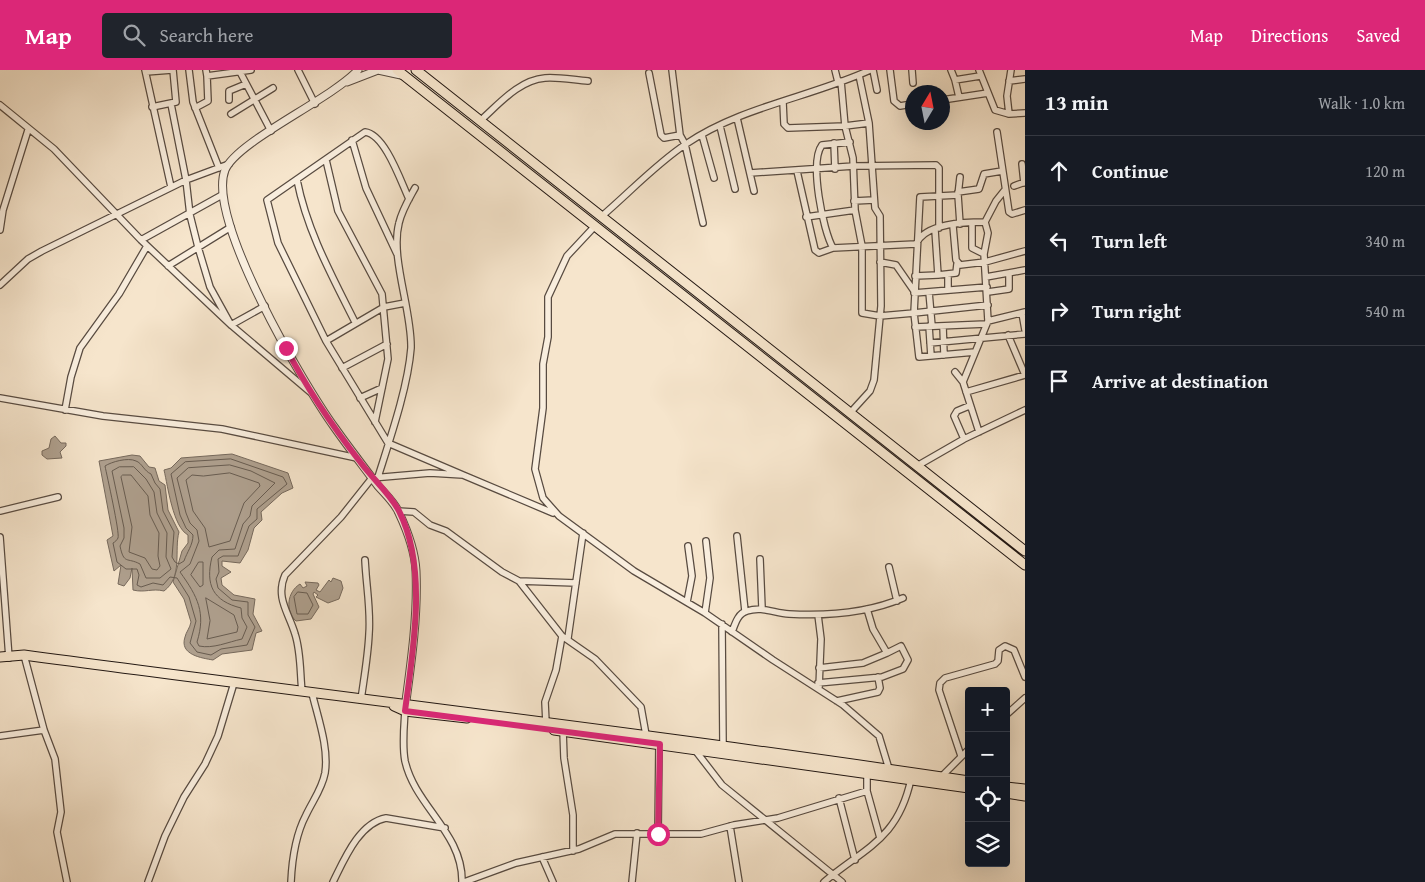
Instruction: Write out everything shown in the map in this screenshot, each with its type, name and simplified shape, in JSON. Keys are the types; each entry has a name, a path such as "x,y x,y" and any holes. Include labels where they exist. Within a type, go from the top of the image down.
{"main road":[{"path":"397,70 1025,565"},
{"path":"416,70 1025,551"},
{"path":"875,447 882,437"},
{"path":"4,657 24,655 389,703 563,731 867,772 965,787"},
{"path":"405,707 723,745 965,780"},
{"path":"1010,787 1025,789"},
{"path":"1010,794 1025,796"}],"street":[{"path":"152,107 171,104 176,100 172,70 146,71 152,107 171,187"},
{"path":"189,70 195,108 218,168"},
{"path":"195,108 208,101 206,73 251,70"},
{"path":"298,70 315,104"},
{"path":"358,70 347,82 246,148 229,164 225,171 222,195 231,227 265,306 312,394 357,458 375,478 398,511 416,570 414,622 405,707 405,761 419,792 445,828 462,870 463,882 508,866 573,851 609,836 637,833 701,834 730,826 766,821 839,798 867,792"},
{"path":"347,82 378,70 399,74 412,82"},
{"path":"544,70 545,78"},
{"path":"672,70 680,135 685,144 703,223"},
{"path":"836,70 854,166 854,201 862,246 862,314 880,316 988,305"},
{"path":"602,216 685,144 737,118 869,70 877,90"},
{"path":"890,70 894,104"},
{"path":"890,70 894,101 900,106 905,105"},
{"path":"912,70 913,83"},
{"path":"951,70 959,98"},
{"path":"1009,114 1008,81 1011,70"},
{"path":"240,72 271,131"},
{"path":"649,73 661,135 664,138 680,135"},
{"path":"955,80 980,73 996,110 1009,114 1025,113"},
{"path":"850,413 872,385 880,316 880,216 874,200 874,166 869,122 855,74"},
{"path":"481,120 519,87 545,78 588,81"},
{"path":"1008,81 1025,79"},
{"path":"229,100 229,91 246,84"},
{"path":"231,114 273,88"},
{"path":"950,99 988,93"},
{"path":"783,102 784,124 788,128 845,126 869,122"},
{"path":"171,104 179,156 186,180 190,214 198,247 210,286 231,325"},
{"path":"0,105 28,130 54,149 116,216 231,325 312,394"},
{"path":"737,118 754,191"},
{"path":"720,126 735,189"},
{"path":"0,230 3,210 28,130"},
{"path":"409,199 382,144 375,135 365,132 267,200 278,243 326,341 388,442 558,516 634,571 705,613 837,701 879,736 888,769"},
{"path":"997,132 1004,191 1010,214 1025,210"},
{"path":"702,135 714,178"},
{"path":"352,140 366,188 400,259"},
{"path":"833,248 822,214 817,170 820,149 822,145 850,142"},
{"path":"834,143 835,169"},
{"path":"326,160 338,211 382,294 388,359 375,422"},
{"path":"0,286 28,259 42,251 186,180 229,164"},
{"path":"1014,186 1025,182 1022,164"},
{"path":"750,173 835,169 854,166 936,165 939,168 940,196 936,229 938,275"},
{"path":"797,171 806,217 817,252 833,248 916,244"},
{"path":"975,352 919,357 915,327 914,292 920,197 958,194 979,189 984,174 1002,171"},
{"path":"960,177 958,194 960,224"},
{"path":"297,180 312,233 356,322"},
{"path":"302,692 295,632 282,605 282,581 285,575 341,517 375,478 388,442 410,355 410,324 405,304 397,237 399,223 415,188"},
{"path":"963,382 987,322 988,290 984,254 988,233 985,222 996,200 1004,191"},
{"path":"141,240 222,195"},
{"path":"854,201 874,200"},
{"path":"806,217 855,210"},
{"path":"916,244 922,234 936,229 960,224 985,222"},
{"path":"972,223 972,248 984,254"},
{"path":"558,516 543,498 536,469 543,408 543,364 548,336 547,302 567,256 595,226"},
{"path":"915,276 956,273 957,264 953,226"},
{"path":"168,266 231,227"},
{"path":"65,410 71,377 80,348 119,294 147,246"},
{"path":"957,264 984,262 1025,250"},
{"path":"880,262 896,265 914,292"},
{"path":"986,277 1025,270"},
{"path":"914,292 1009,289 1009,273"},
{"path":"948,274 948,290"},
{"path":"929,292 931,356"},
{"path":"326,341 384,307 405,304"},
{"path":"231,325 265,306"},
{"path":"915,327 987,322 1023,313 1024,334 930,343"},
{"path":"943,326 944,355"},
{"path":"966,392 1025,375 1008,335"},
{"path":"342,368 387,344"},
{"path":"955,372 963,382 969,406 979,432"},
{"path":"360,398 382,388"},
{"path":"0,398 65,410 222,429 357,458"},
{"path":"964,439 954,416 957,411 969,406"},
{"path":"916,466 964,439 1025,410"},
{"path":"375,478 430,473 463,476"},
{"path":"0,511 58,497"},
{"path":"398,511 414,512 430,525 446,531 502,572 519,581 565,637 595,659 641,707 646,735"},
{"path":"546,723 545,702 565,637 583,533"},
{"path":"737,536 745,611"},
{"path":"0,537 4,657"},
{"path":"705,613 710,578 706,541"},
{"path":"687,602 692,576 688,546"},
{"path":"760,559 762,608"},
{"path":"732,632 739,616 745,611 762,608 782,614 818,615 889,605 900,600 889,567"},
{"path":"361,700 370,633 366,574"},
{"path":"519,581 576,582"},
{"path":"867,609 873,628 888,653"},
{"path":"818,615 821,639 818,684 820,690"},
{"path":"722,624 723,745"},
{"path":"818,684 878,677 899,672 905,667 908,660 901,646 863,663 819,668"},
{"path":"961,756 939,690 940,683 945,678 995,664 998,661 999,650 1005,646 1014,650 1025,677"},
{"path":"24,655 44,730 55,759 61,812 57,832 68,882"},
{"path":"837,701 878,692 880,688 878,677"},
{"path":"148,882 151,868 176,814 205,764 218,736 234,683"},
{"path":"291,882 294,855 302,827 306,814 318,796 325,771 324,749 312,694"},
{"path":"1010,711 1025,698"},
{"path":"0,736 44,730"},
{"path":"563,731 564,758 573,815 573,851"},
{"path":"658,834 660,744"},
{"path":"694,748 722,785 842,882"},
{"path":"941,777 965,752"},
{"path":"867,772 867,792 880,838"},
{"path":"824,882 855,860 880,838 901,812 911,779"},
{"path":"839,798 855,860"},
{"path":"332,882 347,855 362,834 379,820 386,818 445,828"},
{"path":"730,826 739,882"},
{"path":"632,882 637,833"},
{"path":"542,857 553,882"}],"water":[{"path":"55,436 61,443 66,443 66,446 60,452 62,458 47,459 42,455 42,451 49,448 51,439"},
{"path":"232,454 288,473 293,488 282,493 261,512 262,520 254,528 248,550 240,563 222,561 222,566 231,572 221,578 222,585 234,595 255,599 253,614 262,631 256,633 252,650 222,654 213,660 188,652 185,648 184,643 191,622 184,599 173,582 182,551 188,543 188,535 178,524 169,496 164,470 171,468 181,458"},
{"path":"132,455 140,456 149,467 155,468 159,481 165,485 168,510 179,532 176,571 170,585 164,591 133,590 132,568 130,578 124,586 118,584 121,565 114,571 107,540 113,536 99,461"},
{"path":"333,578 341,581 343,588 339,599 328,603 316,597 318,595 314,592 313,594 319,607 311,619 296,621 290,612 289,602 292,592 296,587 300,584 303,588 307,586 305,582 318,583 319,585 316,590 320,592 329,580 331,582"}],"route":[{"path":"286,348 334,428 398,511 407,534 416,570 412,642 405,711 660,744 658,834"}]}
